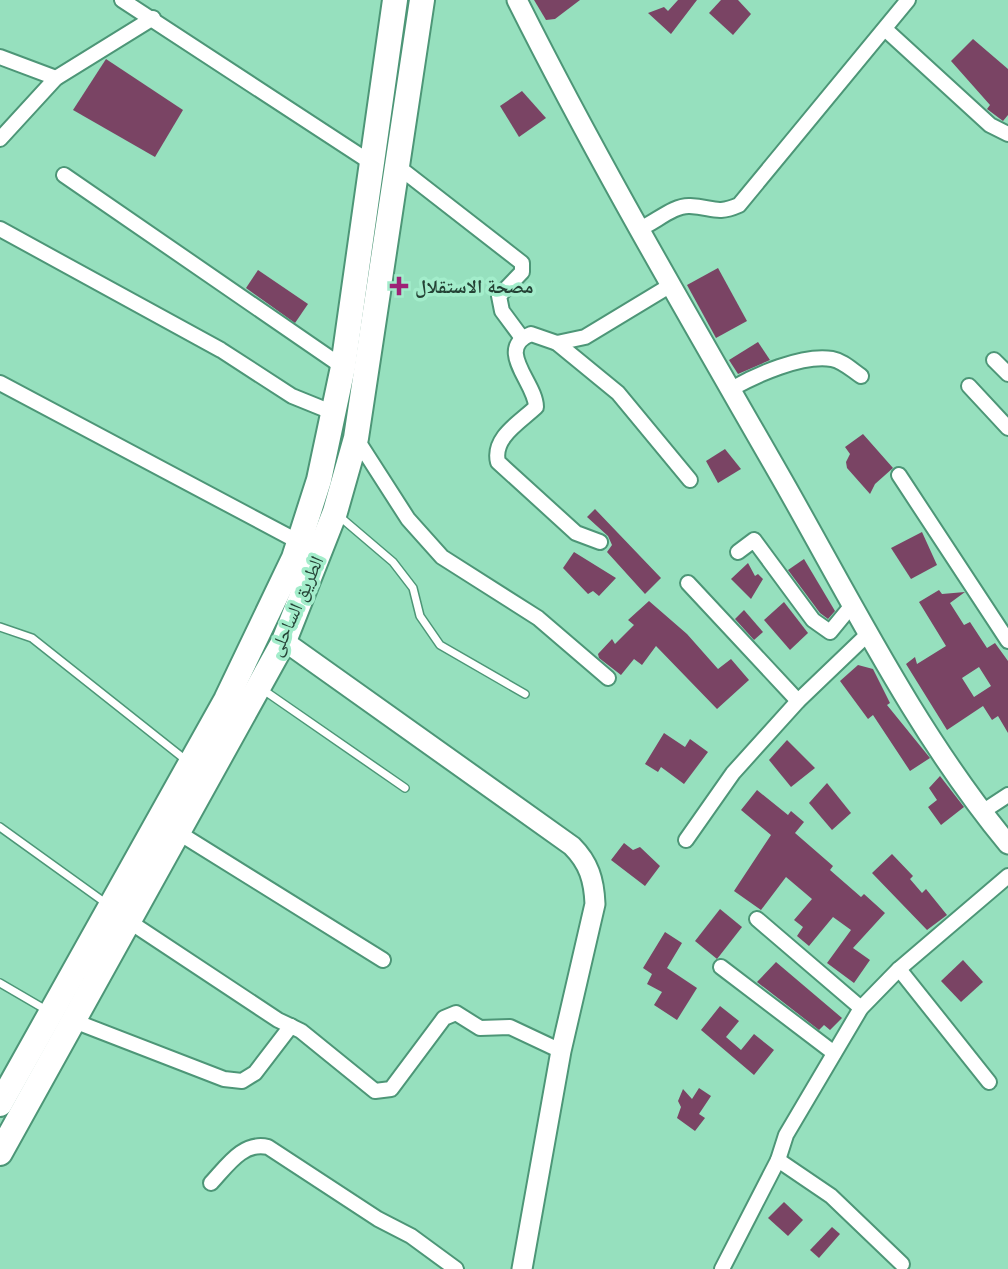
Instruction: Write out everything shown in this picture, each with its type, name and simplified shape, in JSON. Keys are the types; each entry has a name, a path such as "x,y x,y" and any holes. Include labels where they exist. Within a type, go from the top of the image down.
{"highway":[{"name":"الطريق الساحلى","path":"0,1104 130,922 284,641 335,512 356,438 384,165 395,0"},
{"name":"الطريق الساحلى","path":"0,1153 111,906 262,629 299,542 319,480 384,165 422,0"}],"street":[{"path":"122,0 140,5 153,18 384,165 522,263 522,272 499,296 498,304 522,338"},
{"path":"517,0 575,116 869,633 938,749 1008,844"},
{"path":"639,229 676,209 690,206 721,213 739,205 908,0"},
{"path":"0,139 56,78 153,18"},
{"path":"885,29 990,125 1008,134"},
{"path":"0,57 56,78"},
{"path":"64,175 343,367"},
{"path":"0,229 221,350 292,396 334,413"},
{"path":"557,343 585,337 671,285"},
{"path":"600,542 576,533 498,462 496,453 500,441 536,407 536,397 515,359 515,350 522,338 531,334 557,343 618,393 690,480"},
{"path":"730,389 782,366 824,359 843,363 860,376"},
{"path":"994,360 1008,374"},
{"path":"0,383 299,542"},
{"path":"969,386 1008,428"},
{"path":"356,438 408,519 442,557 538,618 608,678"},
{"path":"899,475 1008,641"},
{"path":"738,552 754,540 813,620 830,632 853,604"},
{"path":"688,583 798,701"},
{"path":"686,840 733,773 798,701 869,633"},
{"path":"284,641 572,846 586,859 594,883 595,904 561,1051 522,1269"},
{"path":"982,812 1008,795"},
{"path":"179,833 383,960"},
{"path":"722,1269 778,1160 786,1135 861,1008 899,969 1008,876"},
{"path":"757,919 861,1008"},
{"path":"130,922 301,1031 374,1091 391,1089 444,1018 456,1013 480,1027 510,1027 561,1051"},
{"path":"721,967 834,1053"},
{"path":"899,969 989,1082"},
{"path":"63,1017 224,1079 242,1081 255,1073 291,1026"},
{"path":"211,1182 244,1149 258,1145 268,1147 378,1219 411,1236 456,1269"},
{"path":"778,1160 831,1196 902,1264"}],"lane":[{"path":"335,512 393,562 413,588 420,616 440,645 525,694"},
{"path":"0,627 32,638 190,764"},
{"path":"259,687 405,788"},
{"path":"0,827 111,906"},
{"path":"0,983 63,1017"}],"building":[{"path":"534,0 580,0 555,19 546,20"},
{"path":"678,0 697,0 671,34 648,13 664,7 668,11"},
{"path":"721,0 738,0 751,14 733,35 709,13"},
{"path":"973,39 1008,69 1008,115 1003,121 987,109 990,105 951,61"},
{"path":"106,59 183,110 155,157 73,110"},
{"path":"522,91 546,118 519,137 500,106"},
{"path":"718,268 747,321 716,338 687,285"},
{"path":"258,270 308,304 295,323 246,288"},
{"path":"758,342 770,360 738,374 729,360"},
{"path":"863,434 893,468 875,484 870,494 847,468 846,462 850,454 845,447"},
{"path":"725,449 741,469 718,483 706,461"},
{"path":"595,509 661,578 645,594 607,552 612,545 608,536 587,517"},
{"path":"922,532 937,565 911,579 891,548"},
{"path":"574,552 616,578 599,596 593,591 588,594 563,568"},
{"path":"804,559 835,611 828,619 820,613 788,570"},
{"path":"748,563 755,576 758,574 763,579 751,599 731,579"},
{"path":"939,590 942,594 965,592 950,603 964,625 970,622 987,648 995,643 1008,661 1008,733 998,716 992,720 983,706 947,730 906,664 915,657 917,664 946,646 919,602","holes":["979,667 991,686 974,697 962,678"]},
{"path":"649,601 687,634 718,669 731,659 749,680 717,709 656,646 642,665 634,659 621,675 599,658 598,654 612,639 615,644 634,625 628,620"},
{"path":"784,602 808,633 790,650 764,620"},
{"path":"744,610 763,632 754,640 735,619"},
{"path":"858,665 873,669 890,703 887,705 930,758 910,771 873,715 868,719 840,681"},
{"path":"664,733 685,747 690,739 708,752 684,784 661,767 658,772 645,764"},
{"path":"787,740 815,768 791,787 769,760"},
{"path":"940,776 964,807 941,825 928,807 937,800 929,788"},
{"path":"827,783 851,813 832,830 809,803"},
{"path":"757,790 788,815 791,811 804,822 795,833 833,866 830,870 861,897 864,894 885,913 853,948 870,960 854,983 827,963 851,930 833,917 809,946 797,936 803,927 794,920 812,899 786,877 761,910 734,891 771,835 741,810"},
{"path":"624,843 633,850 640,847 660,866 645,886 611,860"},
{"path":"892,854 913,876 910,879 922,893 926,889 947,915 927,930 872,873"},
{"path":"720,909 742,927 717,959 695,941"},
{"path":"665,932 682,943 667,968 697,988 677,1020 654,1005 662,992 647,984 652,974 643,968"},
{"path":"963,960 983,982 961,1002 941,981"},
{"path":"776,962 842,1018 830,1030 824,1025 819,1030 757,982"},
{"path":"720,1006 739,1021 726,1037 741,1050 754,1034 774,1050 754,1075 701,1030"},
{"path":"699,1088 711,1096 699,1114 705,1118 695,1131 677,1118 681,1107 678,1101 683,1089 692,1099"},
{"path":"784,1202 803,1220 788,1236 768,1218"},
{"path":"832,1227 840,1234 819,1258 810,1250"}],"place":[{"name":"مصحة الاستقلال","path":"399,286"}]}
